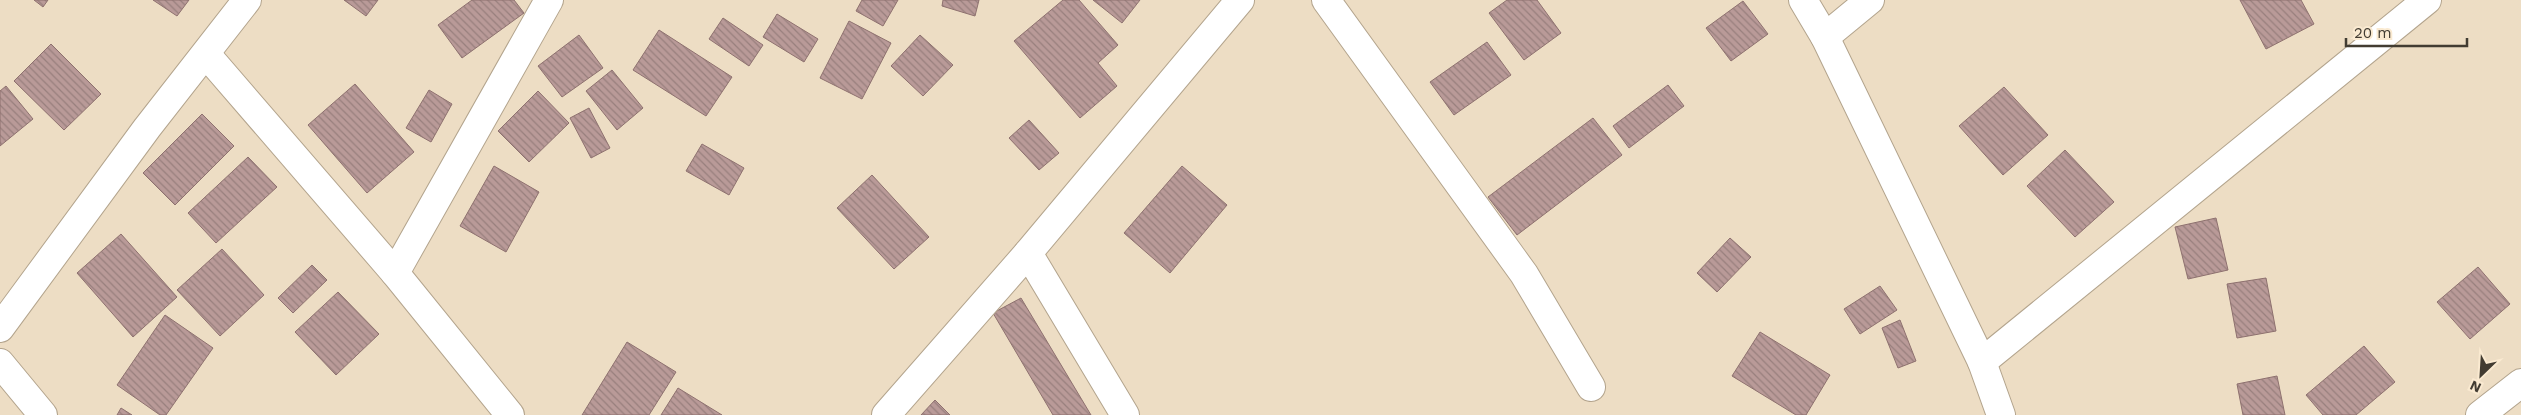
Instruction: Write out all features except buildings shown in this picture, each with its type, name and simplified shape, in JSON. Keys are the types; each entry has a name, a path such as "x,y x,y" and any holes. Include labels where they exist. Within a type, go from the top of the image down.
{"street":[{"path":"0,328 147,128 247,0"},
{"path":"395,273 549,0"},
{"path":"886,415 1028,253 1240,0"},
{"path":"1326,0 1524,274 1591,387"},
{"path":"1803,0 1825,38 1982,362 2001,415"},
{"path":"1825,38 1870,0"},
{"path":"1982,362 2427,0"},
{"path":"206,54 395,273 510,415"},
{"path":"1028,253 1125,415"},
{"path":"0,363 44,415"},
{"path":"2480,415 2521,383"}]}
